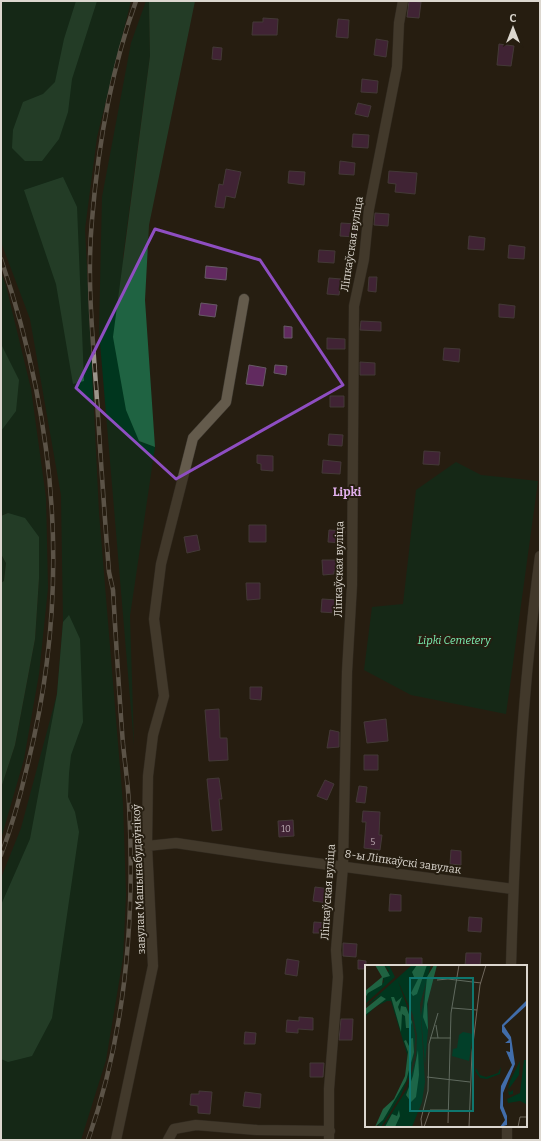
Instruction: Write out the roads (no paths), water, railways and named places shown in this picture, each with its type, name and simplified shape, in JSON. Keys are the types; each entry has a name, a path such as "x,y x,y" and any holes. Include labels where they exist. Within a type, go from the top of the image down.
{"street":[{"name":"Ліпкаўская вуліца","path":"330,1136 329,1089 338,977 336,950 343,866 347,672 352,585 354,306 364,259 369,209 397,67 399,23 403,1"},
{"name":"завулак Машынабудаўнікоў","path":"116,1140 153,966 147,846 148,776 153,735 164,696 154,619 161,564 193,438 226,402 244,299"},
{"path":"511,965 513,889 529,636 540,556"},
{"name":"8-ы Ліпкаўскі завулак","path":"147,846 176,843 277,858 513,889"},
{"path":"168,1140 174,1129 196,1125 330,1136"},
{"path":"507,1127 507,1140"}],"railway":[{"path":"88,1140 101,1099 119,1016 129,931 131,846 129,796 123,744 113,590 109,572 107,549 92,323 90,261 95,192 102,136 119,54 136,1"},
{"path":"1,259 20,322 35,385 46,448 52,511 53,575 50,638 41,702 22,789 1,855"}],"district":[{"name":"Lipki","path":"347,492"}],"park label":[{"name":"Lipki Cemetery","path":"454,640"}]}
